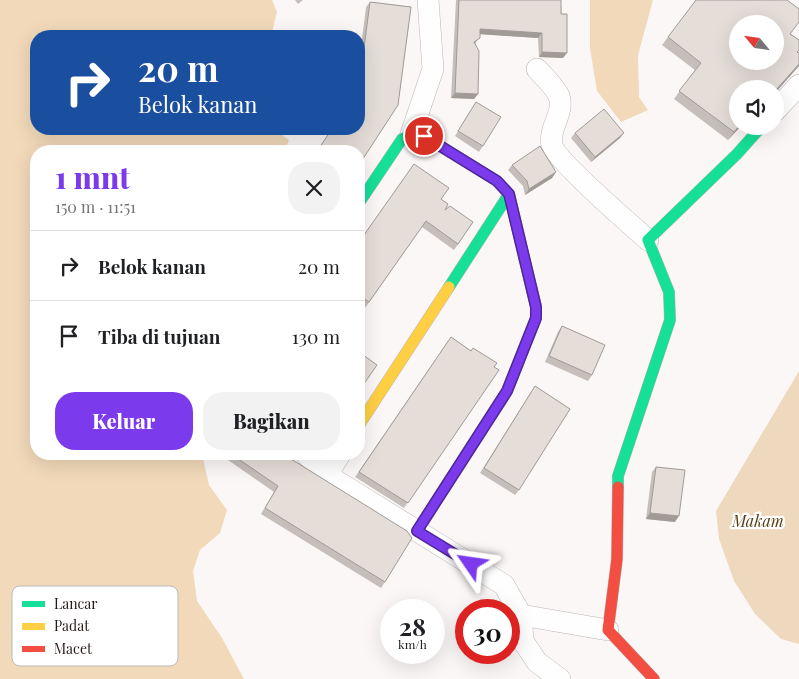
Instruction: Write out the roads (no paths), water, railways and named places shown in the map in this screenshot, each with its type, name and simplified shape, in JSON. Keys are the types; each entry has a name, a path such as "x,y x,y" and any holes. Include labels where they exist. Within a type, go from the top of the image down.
{"street":[{"path":"411,134 433,69 428,0"},
{"path":"537,69 559,97 559,111 551,133 552,147 593,190 648,240 669,292 670,320 618,476 617,559 608,630"},
{"path":"784,101 799,84"},
{"path":"365,194 402,139 411,134 424,136 497,181 509,194 536,307 536,318 507,391 417,531"},
{"path":"648,240 737,154 754,135"},
{"path":"365,416 509,194"},
{"path":"312,460 327,475 504,585 521,615 523,641 537,662 560,679"},
{"path":"327,475 336,460"},
{"path":"521,615 608,630 654,679"}],"park label":[{"name":"Makam","path":"758,521"}]}
